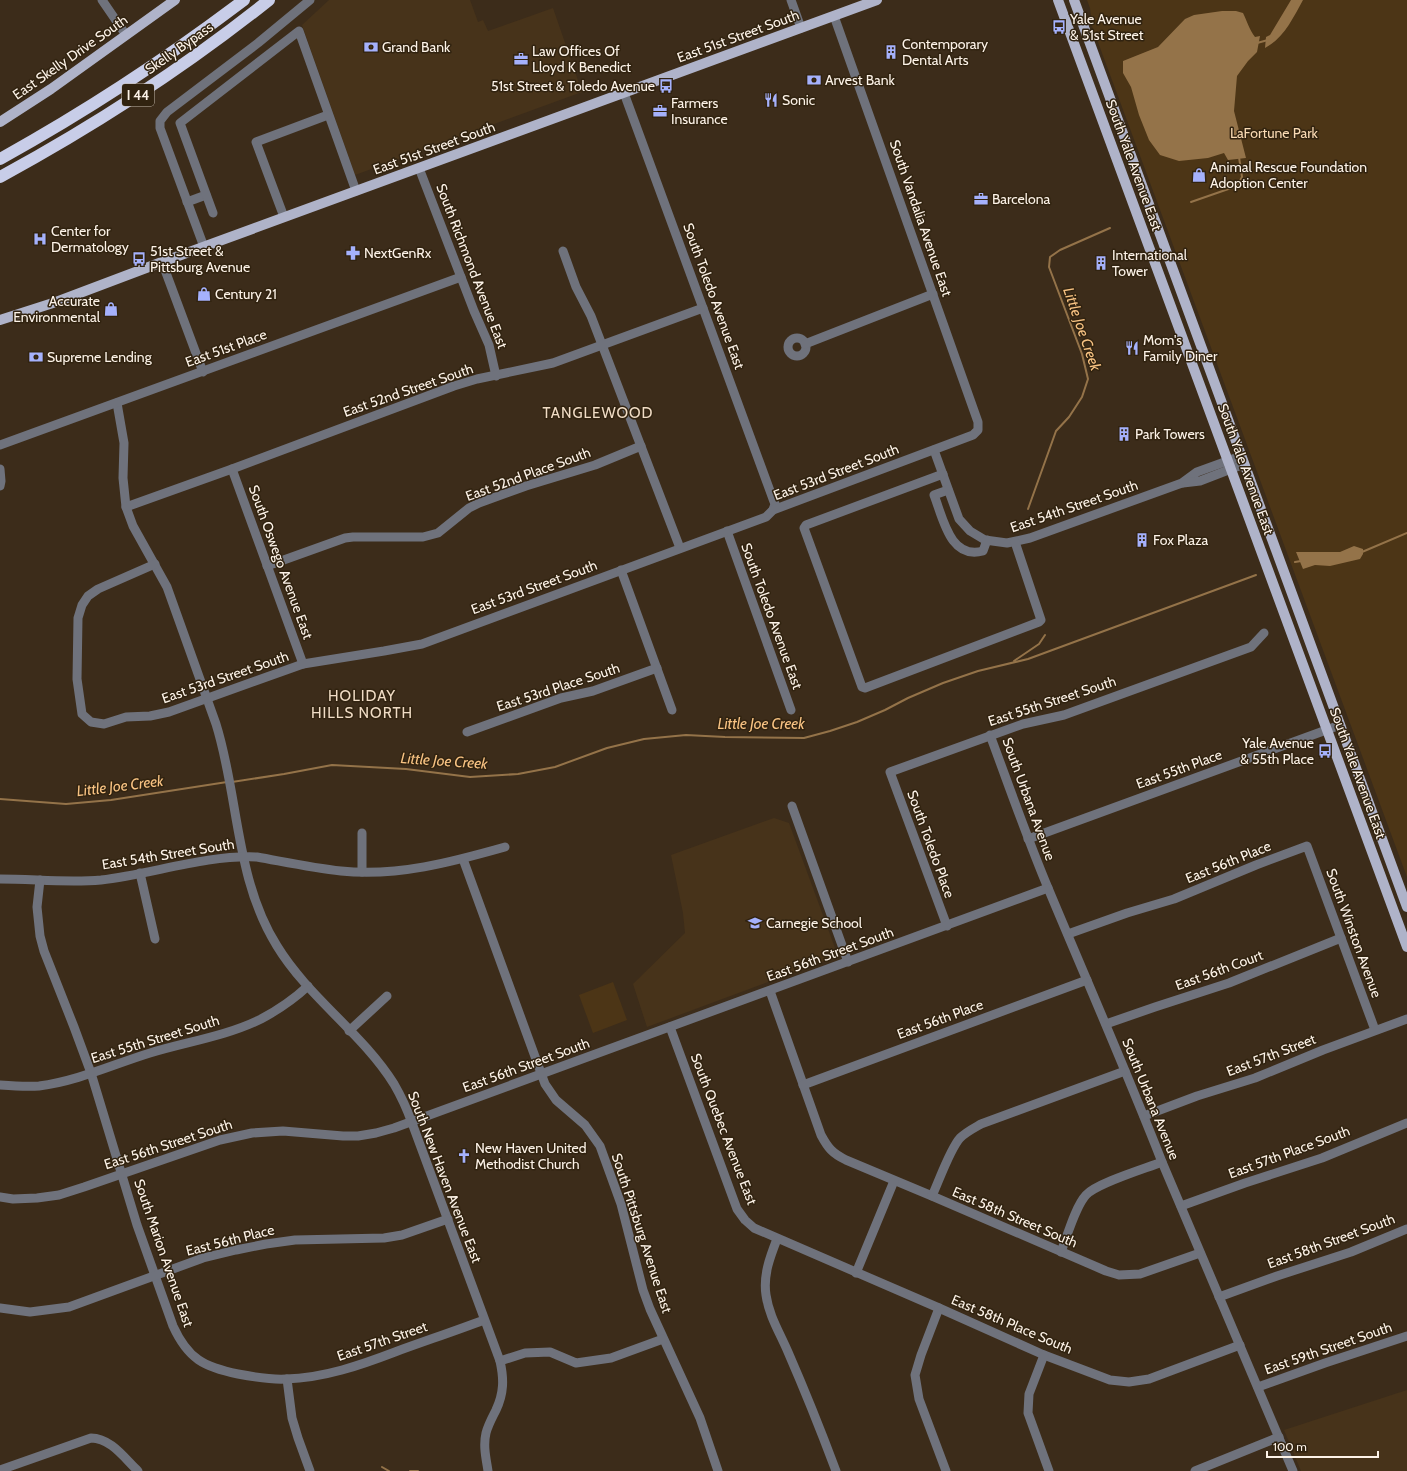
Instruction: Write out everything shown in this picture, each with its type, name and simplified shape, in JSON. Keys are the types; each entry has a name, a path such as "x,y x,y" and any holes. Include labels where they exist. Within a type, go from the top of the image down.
{"highway":[{"name":"Skelly Bypass","path":"0,159 104,98 194,38 244,0"},
{"name":"Skelly Bypass","path":"0,177 82,130 130,100 207,47 269,0"}],"main road":[{"name":"East Skelly Drive South","path":"0,122 51,89 176,0"},
{"name":"East 51st Street South","path":"0,320 56,302 204,246 877,0"},
{"name":"South Yale Avenue East","path":"1058,0 1407,947"},
{"name":"South Yale Avenue East","path":"1074,0 1407,907"}],"street":[{"path":"102,0 126,35"},
{"path":"204,246 160,128 160,121 167,112 258,43 310,0"},
{"path":"791,0 801,28"},
{"name":"South Vandalia Avenue East","path":"834,16 978,422 978,430"},
{"path":"213,213 180,123 298,30 356,191"},
{"path":"208,81 217,94"},
{"name":"South Toledo Avenue East","path":"624,93 774,499 775,504 773,510"},
{"path":"284,217 256,142 328,115"},
{"name":"South Richmond Avenue East","path":"419,168 474,311 489,345 496,376"},
{"path":"187,202 206,195"},
{"path":"563,251 576,287 591,316 680,548"},
{"path":"162,262 203,372"},
{"name":"East 51st Place","path":"0,446 461,277"},
{"path":"805,344 933,294"},
{"name":"East 52nd Street South","path":"126,507 437,392 477,379 553,363 703,308"},
{"name":"South New Haven Avenue East","path":"117,403 124,442 123,478 126,507 133,526 170,593 220,737 244,856 255,899 276,945 288,963 371,1054 394,1084 412,1123 500,1361 504,1382 500,1402 490,1422 485,1441 488,1471"},
{"name":"East 53rd Street South","path":"155,564 98,589 88,596 82,605 78,618 77,679 82,714 94,723 104,724 126,717 159,714 207,699 303,664 422,644 766,517 773,510 973,435 978,430"},
{"name":"East 52nd Place South","path":"267,566 345,538 423,537 438,533 469,508 479,503 595,464 641,446"},
{"name":"East 54th Street South","path":"934,450 959,519 970,531 987,540 1007,543 1030,538 1182,483 1198,472 1230,465 1243,460"},
{"path":"0,469 0,486"},
{"name":"South Oswego Avenue East","path":"232,469 303,664"},
{"path":"943,474 806,525 804,528 862,687 865,688 1039,622 1041,620 1015,542"},
{"path":"948,490 934,495 949,535 955,544 963,550 975,554 983,552 987,540"},
{"name":"South Toledo Avenue East","path":"727,531 791,710"},
{"path":"621,570 672,710"},
{"name":"East 55th Street South","path":"890,772 1023,724 1064,715 1251,647 1264,633"},
{"name":"East 53rd Place South","path":"467,732 561,698 594,691 657,668"},
{"name":"East 55th Place","path":"1028,839 1340,725"},
{"name":"South Urbana Avenue","path":"990,735 1028,839 1048,888 1106,1024 1200,1253 1293,1471"},
{"name":"South Toledo Place","path":"890,772 947,926"},
{"path":"792,806 848,962"},
{"path":"362,833 362,872"},
{"name":"East 56th Place","path":"1068,934 1121,915 1174,899 1256,865 1307,846"},
{"name":"South Winston Avenue","path":"1307,846 1375,1030"},
{"name":"East 54th Street South","path":"0,879 73,881 100,880 204,860 244,856 341,871 398,871 463,859 505,847"},
{"name":"South Pittsburg Avenue East","path":"463,859 541,1075 551,1094 585,1125 600,1146 621,1204 643,1290 663,1339 700,1418 718,1471"},
{"path":"140,873 155,939"},
{"name":"South Marion Avenue East","path":"40,880 38,907 40,936 44,951 91,1073 138,1224 173,1326 180,1340 192,1355 209,1366 220,1370 253,1377 287,1379"},
{"name":"East 56th Street South","path":"0,1197 14,1199 37,1198 59,1194 84,1187 220,1140 252,1133 283,1130 358,1136 376,1133 412,1123 1048,888"},
{"name":"East 56th Court","path":"1106,1024 1229,983 1341,938"},
{"name":"East 56th Place","path":"804,1085 1087,980"},
{"name":"East 55th Street South","path":"0,1085 22,1087 57,1083 154,1052 241,1027 280,1008 296,997 308,986"},
{"path":"770,991 804,1085"},
{"path":"349,1031 387,996"},
{"name":"East 57th Street","path":"1144,1116 1197,1096 1254,1078 1323,1050 1407,1019"},
{"name":"South Quebec Avenue East","path":"670,1027 737,1209 744,1220 754,1228 777,1239"},
{"path":"932,1196 953,1148 959,1139 967,1132 981,1124 1125,1071"},
{"name":"East 58th Street South","path":"804,1085 821,1135 826,1145 834,1154 1061,1252 1106,1271 1129,1276 1153,1270 1200,1253"},
{"name":"East 57th Place South","path":"1181,1206 1244,1183 1322,1158 1407,1123"},
{"path":"1061,1252 1085,1196 1093,1189 1162,1162"},
{"path":"856,1273 894,1181"},
{"name":"East 56th Place","path":"0,1308 30,1312 69,1307 203,1258 266,1244 295,1240 384,1238 402,1235 448,1219"},
{"name":"East 58th Street South","path":"1219,1297 1351,1252 1407,1229"},
{"path":"777,1239 768,1260 765,1278 768,1307 772,1319 788,1351 836,1471"},
{"name":"East 58th Place South","path":"777,1239 939,1308 1044,1355 1110,1380 1129,1382 1149,1379 1240,1345"},
{"path":"939,1308 920,1355 915,1375 919,1399 946,1471"},
{"name":"East 57th Street","path":"287,1379 310,1377 342,1370 484,1320"},
{"name":"East 59th Street South","path":"1258,1387 1407,1336"},
{"path":"500,1361 525,1353 550,1352 576,1363 611,1358 663,1339"},
{"path":"1044,1355 1029,1394 1028,1413 1049,1471"},
{"path":"287,1379 292,1418 310,1471"},
{"path":"1195,1471 1278,1437"},
{"path":"0,1470 85,1439 97,1438 109,1444 138,1471"}],"shaded area":[{"path":"329,0 470,0 478,22 483,20 488,31 553,8 582,92 355,175 302,25"},
{"path":"1291,0 1303,0 1283,33 1272,44 1265,48 1266,37 1270,35"},
{"path":"1222,11 1236,11 1243,13 1255,37 1260,36 1257,52 1237,76 1234,111 1246,158 1228,160 1224,153 1208,158 1179,161 1160,155 1149,140 1139,115 1131,87 1123,73 1123,61 1158,47 1185,19 1194,15"},
{"path":"1354,546 1363,549 1363,554 1360,559 1330,566 1315,565 1303,569 1296,552 1340,552"},
{"name":"Carnegie School","path":"774,818 789,823 838,956 647,1027 633,984 685,933 683,913 671,855"},
{"path":"1407,1390 1407,1471 1301,1471 1284,1430"}],"green space":[{"name":"LaFortune Park","path":"1087,0 1407,0 1407,877 1092,26 1090,8"},
{"path":"613,982 627,1020 593,1033 579,995"}],"waterway":[{"name":"Little Joe Creek","path":"1257,43 1268,40"},
{"name":"Little Joe Creek","path":"1191,202 1237,186 1242,177 1239,157"},
{"name":"Little Joe Creek","path":"1028,509 1056,431 1069,417 1082,397 1088,379 1082,354 1049,267 1050,257 1060,250 1110,228"},
{"name":"Little Joe Creek","path":"1362,552 1407,533"},
{"name":"Little Joe Creek","path":"1295,562 1301,561"},
{"name":"Little Joe Creek","path":"232,782 332,765 406,769 470,777 518,774 555,767 607,748 644,739 686,735 804,738 857,722 943,683 978,671 1028,659 1256,575"},
{"name":"Little Joe Creek","path":"1014,661 1039,644 1045,635"},
{"name":"Little Joe Creek","path":"0,799 66,804 111,800 227,782"},
{"path":"382,1467 389,1471"},
{"path":"410,1471 418,1471"}],"place":[{"name":"Yale Avenue & 51st Street","path":"1059,27"},
{"name":"Grand Bank","path":"371,47"},
{"name":"Contemporary Dental Arts","path":"891,52"},
{"name":"Law Offices Of Lloyd K Benedict","path":"521,59"},
{"name":"Arvest Bank","path":"814,80"},
{"name":"51st Street & Toledo Avenue","path":"666,86"},
{"name":"Sonic","path":"771,100"},
{"name":"Farmers Insurance","path":"660,111"},
{"name":"Animal Rescue Foundation Adoption Center","path":"1199,175"},
{"name":"Barcelona","path":"981,199"},
{"name":"Center for Dermatology","path":"40,239"},
{"name":"NextGenRx","path":"353,253"},
{"name":"51st Street & Pittsburg Avenue","path":"139,259"},
{"name":"International Tower","path":"1101,263"},
{"name":"Century 21","path":"204,294"},
{"name":"Accurate Environmental","path":"111,309"},
{"name":"Mom's Family Diner","path":"1132,348"},
{"name":"Supreme Lending","path":"36,357"},
{"name":"Park Towers","path":"1124,434"},
{"name":"Fox Plaza","path":"1142,540"},
{"name":"Yale Avenue & 55th Place","path":"1325,751"},
{"name":"Carnegie School","path":"755,923"},
{"name":"New Haven United Methodist Church","path":"464,1156"}],"district":[{"name":"TANGLEWOOD","path":"598,413"},
{"name":"HOLIDAY HILLS NORTH","path":"362,704"}]}
